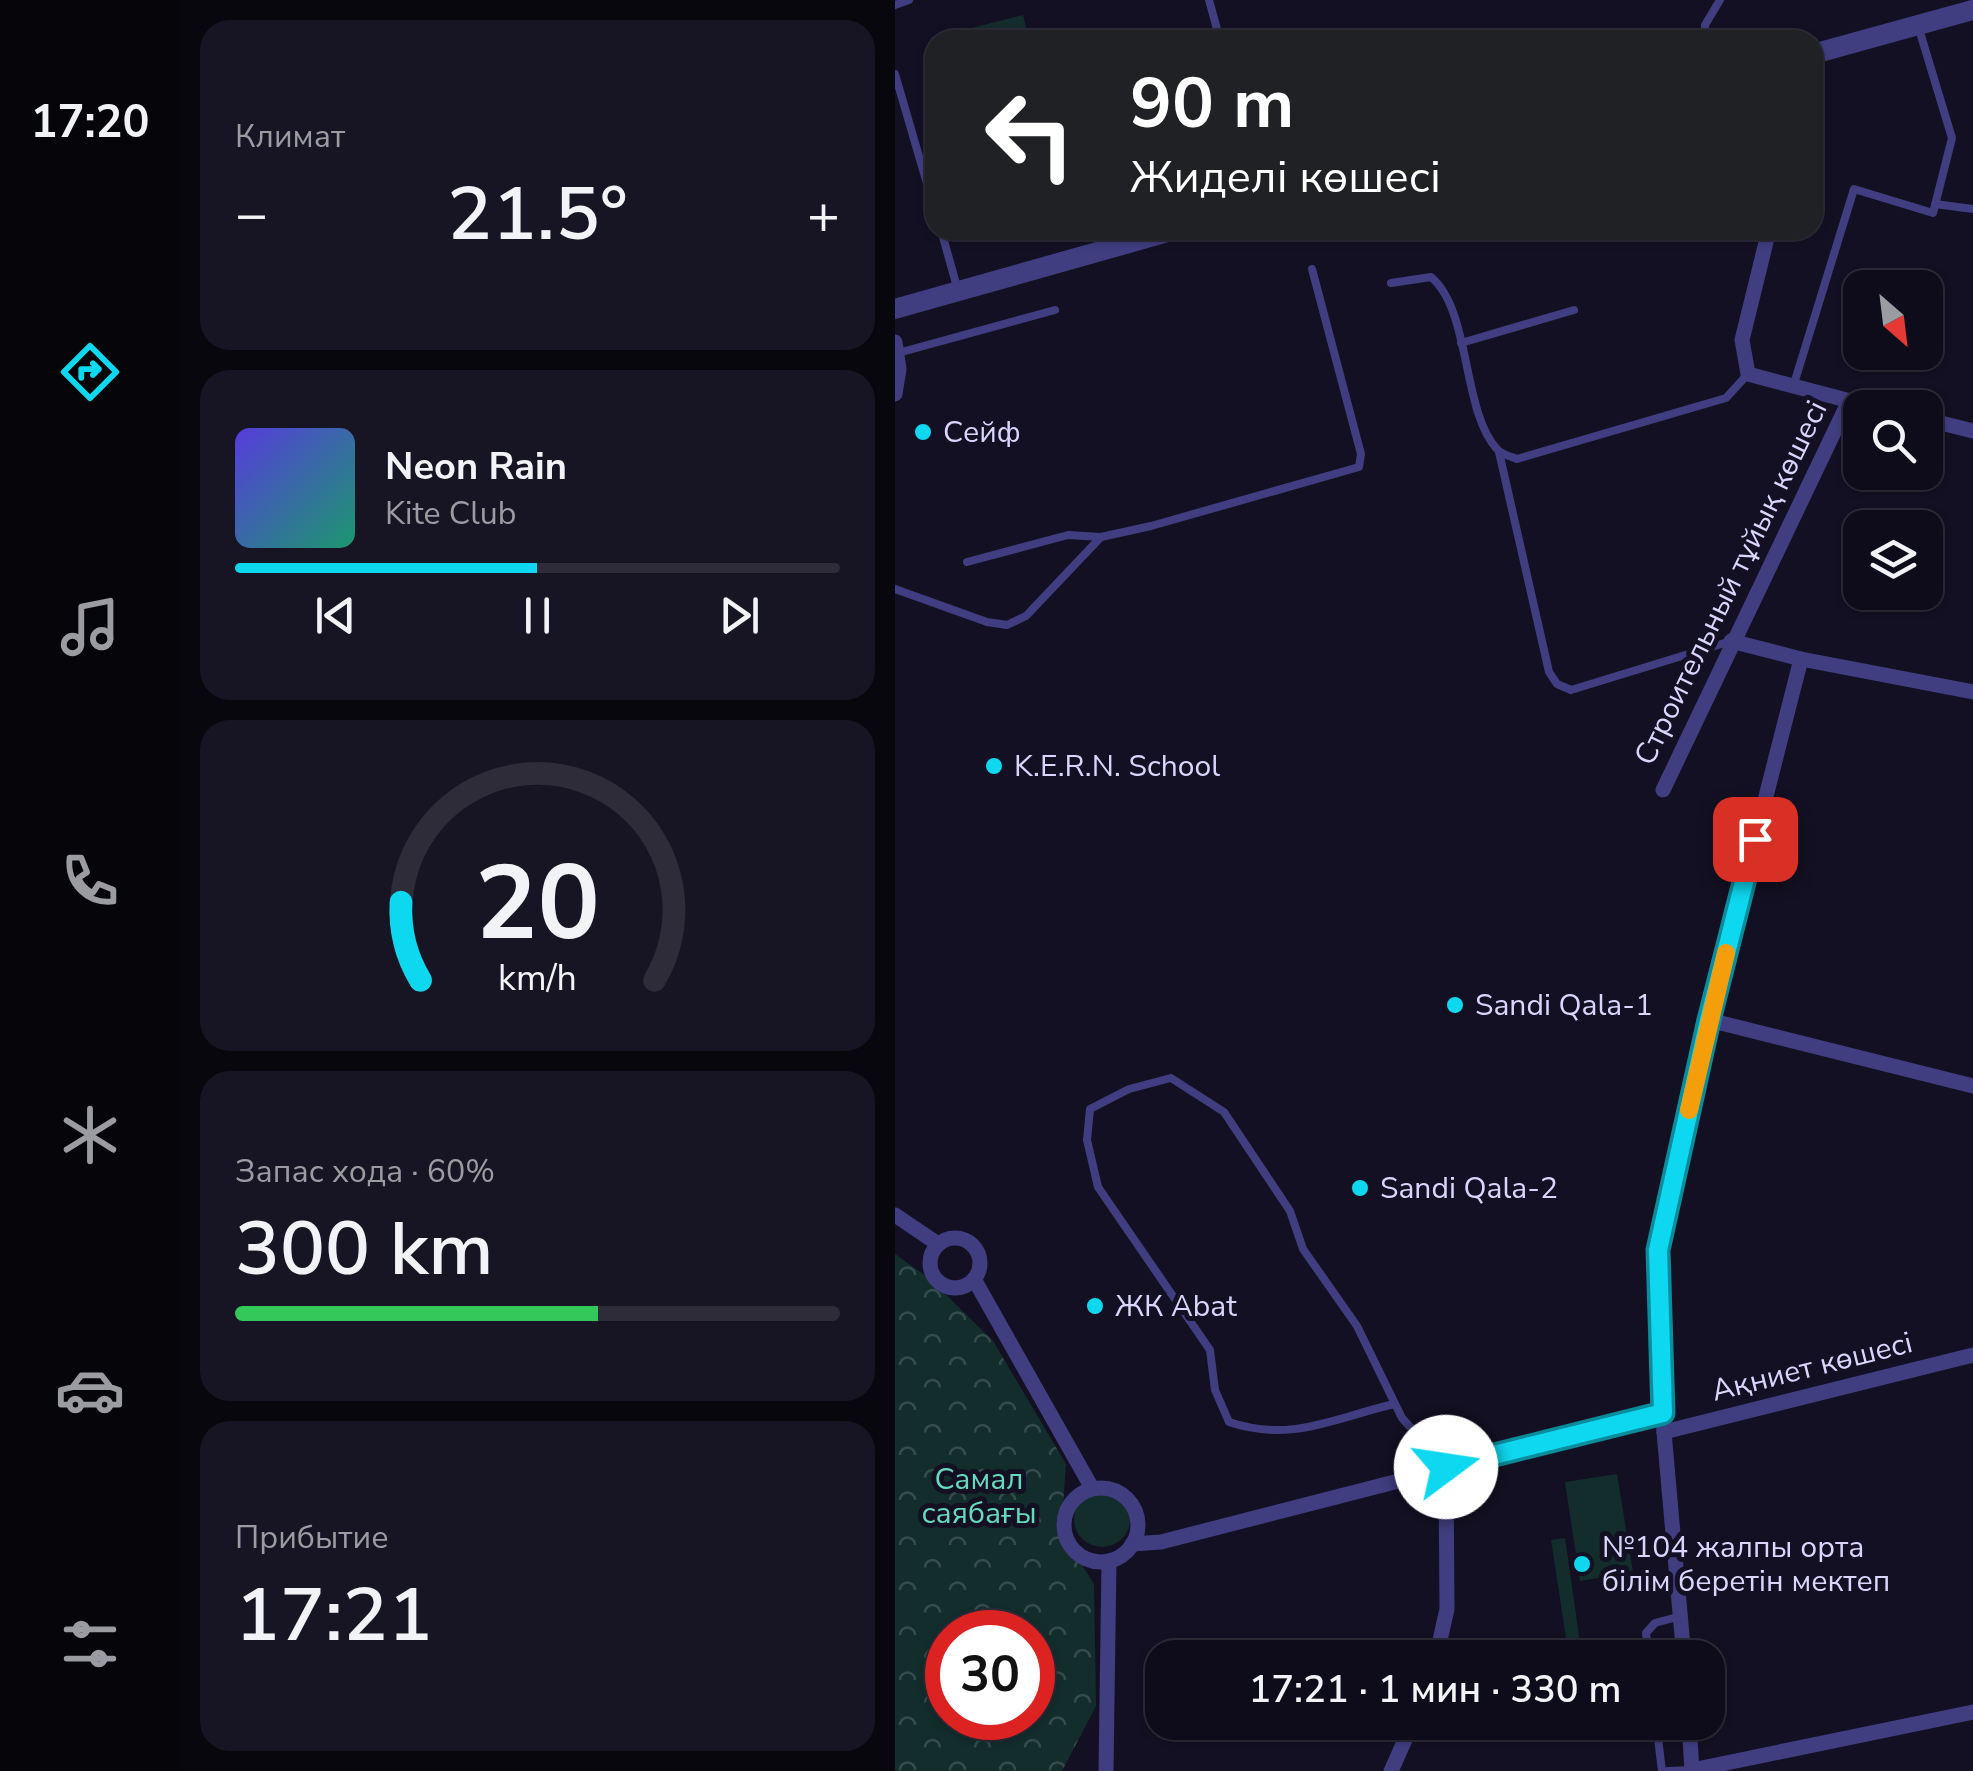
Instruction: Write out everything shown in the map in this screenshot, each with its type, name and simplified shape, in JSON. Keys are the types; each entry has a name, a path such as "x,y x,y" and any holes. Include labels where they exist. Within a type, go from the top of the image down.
{"street":[{"path":"1823,51 1973,10"},
{"path":"895,310 1140,240"},
{"path":"1767,240 1742,340 1748,374 1843,400"},
{"path":"895,394 897,348"},
{"name":"Строительный тұйық көшесі","path":"1663,790 1843,413"},
{"path":"1943,424 1973,431"},
{"path":"1731,641 1801,659 1973,692"},
{"path":"1683,1640 1664,1432 1658,1250 1709,1020 1801,659"},
{"path":"1709,1020 1973,1086"},
{"path":"895,1215 938,1244"},
{"path":"949,1238 961,1238 972,1245 979,1255 974,1279 963,1287 949,1288 937,1281 930,1270 931,1256 938,1244 949,1238"},
{"path":"974,1279 1092,1488"},
{"name":"Ақниет көшесі","path":"1664,1432 1973,1355"},
{"path":"1131,1544 1179,1538 1663,1413"},
{"path":"1440,1640 1447,1609 1446,1467"},
{"path":"1092,1488 1112,1489 1129,1499 1137,1516 1137,1536 1131,1544 1127,1552 1109,1562 1090,1561 1073,1550 1064,1533 1065,1514 1075,1497 1092,1488"},
{"path":"1106,1771 1109,1562"},
{"path":"1690,1740 1692,1770 1973,1712"},
{"path":"1391,1771 1405,1740"}],"lane":[{"path":"895,4 909,0"},
{"path":"1209,0 1217,30"},
{"path":"1705,30 1719,0"},
{"path":"1793,387 1854,188 1933,212 1951,138 1917,25"},
{"path":"895,74 925,176"},
{"path":"1935,204 1973,208"},
{"path":"944,240 959,292"},
{"path":"967,562 1068,535 1101,537 1151,526 1359,467 1361,454 1312,269"},
{"path":"1391,283 1431,277 1439,284 1461,343 1483,428 1499,452 1549,672 1557,684 1571,690 1731,641"},
{"path":"897,348 1055,310"},
{"path":"1461,343 1574,310"},
{"path":"1499,452 1517,459 1665,418 1725,398 1748,374"},
{"path":"895,589 987,622 1007,625 1025,616 1101,537"},
{"path":"1394,1404 1301,1430 1255,1431 1229,1422 1215,1390 1209,1350 1098,1187 1087,1140 1090,1110 1129,1089 1171,1078 1224,1112 1290,1211 1303,1249 1357,1326 1401,1418 1446,1467"},
{"path":"1647,1640 1646,1633 1655,1623 1681,1616"},
{"path":"1660,1740 1665,1771 1692,1770"}],"green space":[{"path":"1023,15 1027,30 964,30"},
{"name":"Самал саябағы","path":"895,1254 930,1279 993,1341 1066,1464 1061,1532 1094,1584 1096,1706 1062,1771 895,1771"},
{"path":"1617,1474 1633,1572 1580,1581 1565,1482"},
{"path":"1102,1491 1122,1499 1130,1519 1122,1539 1102,1547 1082,1539 1074,1519 1082,1499"},
{"path":"1565,1538 1580,1640 1566,1640 1551,1540"}],"slow traffic":[{"path":"1689,1110 1726,953"}],"place":[{"name":"Сейф","path":"923,432"},
{"name":"K.E.R.N. School","path":"994,766"},
{"name":"Sandi Qala-1","path":"1455,1005"},
{"name":"Sandi Qala-2","path":"1360,1188"},
{"name":"ЖК Abat","path":"1095,1306"},
{"name":"№104 жалпы орта білім беретін мектеп","path":"1582,1564"}],"route":[{"path":"1446,1467 1663,1413 1658,1250 1709,1020 1755,839"}]}
